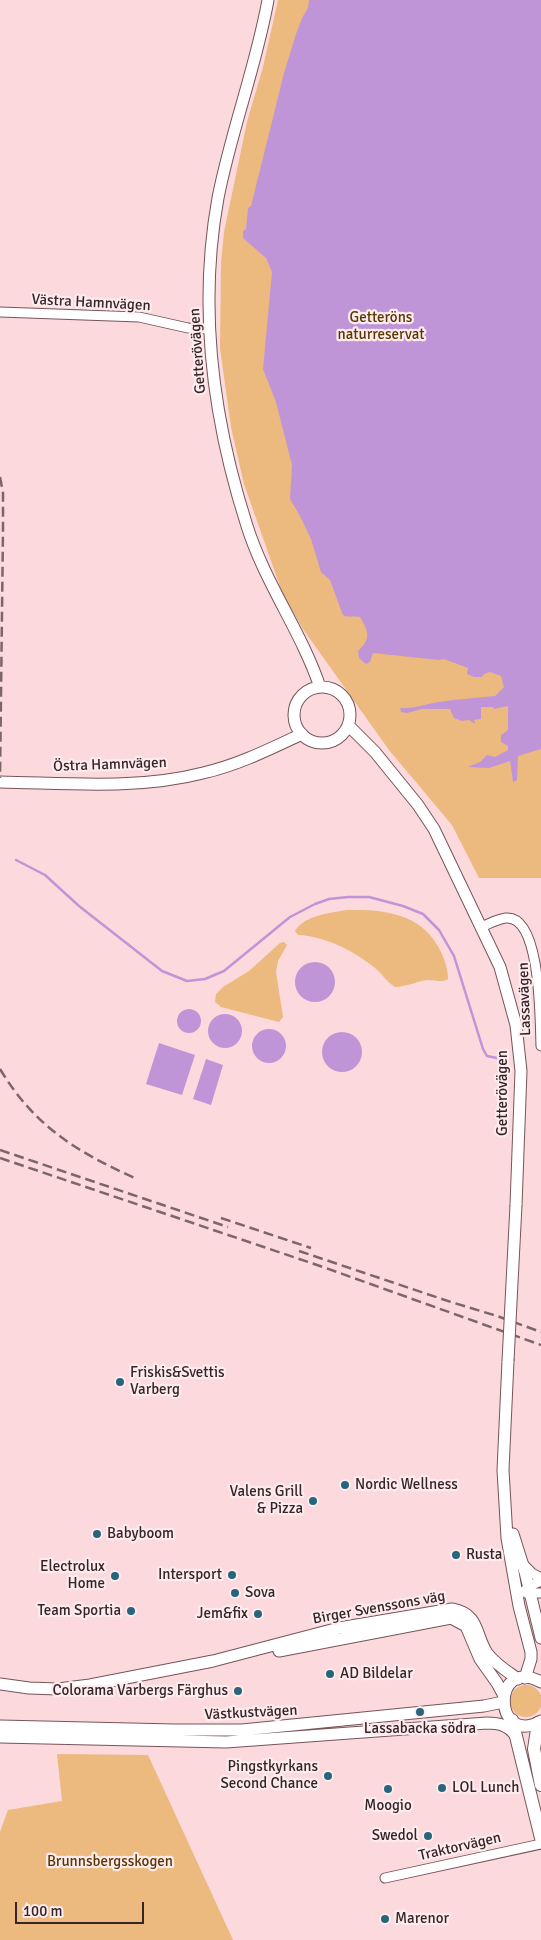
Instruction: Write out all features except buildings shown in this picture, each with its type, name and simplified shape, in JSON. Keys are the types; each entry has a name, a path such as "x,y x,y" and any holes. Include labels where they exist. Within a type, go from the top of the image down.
{"main road":[{"path":"510,1719 516,1736 541,1838"},
{"path":"540,1722 534,1749 541,1785"},
{"path":"541,1738 539,1749 541,1772"}],"street":[{"name":"Getterövägen","path":"268,0 260,38 229,148 218,199 210,278 209,329 216,406 229,470 242,512 267,575 302,640 320,687"},
{"name":"Västra Hamnvägen","path":"0,312 139,317 188,328 209,329"},
{"path":"320,687 332,689 342,696 349,706 348,725 346,730 336,739 325,743 313,741 302,734 296,724 296,705 308,691 320,687"},
{"name":"Getterövägen","path":"348,725 375,752 418,805 434,830 492,950 506,984 514,1016 519,1049 521,1095 503,1470 507,1538 541,1638"},
{"name":"Östra Hamnvägen","path":"0,782 128,783 194,775 241,762 302,734"},
{"name":"Lassavägen","path":"481,927 505,918 517,920 528,928 532,935 541,975 541,1046"},
{"name":"Getterövägen","path":"505,1508 522,1563 526,1593 531,1660 522,1678"},
{"path":"522,1563 541,1580 526,1593"},
{"name":"Birger Svenssons väg","path":"213,1661 339,1628 452,1609 460,1610 473,1620 488,1654 493,1660 522,1678"},
{"name":"Birger Svenssons väg","path":"0,1684 58,1689 90,1685 451,1618 466,1626 480,1659 497,1683 505,1710 510,1719"},
{"path":"503,1699 509,1686 522,1678 541,1682"},
{"name":"Västkustvägen","path":"0,1726 242,1730 484,1706 503,1699"},
{"name":"Västkustvägen","path":"427,1727 496,1714 522,1725 540,1722"},
{"name":"Västkustvägen","path":"0,1737 216,1742 497,1723 510,1728 516,1736"},
{"name":"Traktorvägen","path":"385,1878 541,1844"}],"green space":[{"name":"Getteröns naturreservat","path":"278,0 541,0 541,878 479,878 452,825 389,750 303,629 282,592 244,484 231,427 220,348 221,263 224,232 247,122 263,67"},
{"path":"347,910 389,913 402,916 414,922 434,939 445,962 448,979 441,981 428,980 395,987 375,968 349,950 329,941 298,935 295,931 311,918"},
{"path":"284,942 287,945 278,961 276,972 283,1017 279,1022 221,1007 215,1002 216,994 223,987 249,971 280,943"},
{"path":"526,1685 532,1686 537,1690 541,1695 541,1707 537,1712 532,1716 526,1717 520,1716 515,1712 511,1707 510,1701 511,1695 515,1690 520,1686"},
{"name":"Brunnsbergsskogen","path":"57,1754 148,1755 233,1940 0,1940 0,1832 8,1810 62,1801"}],"shaded area":[{"name":"Getteröns naturreservat","path":"309,0 541,0 541,749 518,756 517,780 513,782 510,761 489,768 468,767 480,762 487,755 495,757 508,750 508,746 501,742 501,735 508,730 508,706 494,709 493,707 481,707 481,719 474,720 475,724 469,720 462,721 454,718 450,709 422,709 407,713 401,712 400,708 495,696 504,687 501,676 490,672 482,677 474,677 467,674 468,668 444,659 373,653 370,662 366,664 359,658 358,651 367,639 367,631 360,617 344,616 342,613 330,580 321,572 311,539 290,499 292,465 276,402 263,369 272,272 266,258 243,238 243,231 246,229 248,208 251,206 284,73 296,34 308,8"},
{"path":"319,962 326,965 332,971 335,982 334,990 326,999 319,1002 311,1002 304,999 296,990 295,978 298,971 307,963"},
{"path":"189,1009 198,1012 201,1021 198,1030 189,1033 180,1030 177,1021 180,1012"},
{"path":"225,1014 237,1019 242,1031 237,1043 225,1048 213,1043 208,1031 213,1019"},
{"path":"269,1029 281,1034 286,1046 281,1058 269,1063 257,1058 252,1046 257,1034"},
{"path":"346,1032 353,1035 359,1041 362,1052 361,1060 353,1069 346,1072 338,1072 331,1069 323,1060 322,1048 325,1041 334,1033"},
{"path":"159,1043 195,1055 182,1095 146,1084"},
{"path":"206,1059 223,1065 211,1105 193,1099"}],"waterway":[{"path":"16,860 45,875 79,906 162,971 187,981 205,979 224,971 290,917 329,899 369,897 403,906 423,914 439,930 454,956 483,1049 487,1056 502,1059"}],"railway":[{"path":"0,477 3,493 0,778"},
{"path":"0,1069 28,1107 59,1136 95,1159 137,1179"},
{"path":"0,1150 228,1227"},
{"path":"0,1158 323,1267 541,1345"},
{"path":"221,1218 311,1248"},
{"path":"299,1251 541,1332"}],"place":[{"name":"Friskis&Svettis Varberg","path":"120,1382"},
{"name":"Nordic Wellness","path":"345,1485"},
{"name":"Valens Grill & Pizza","path":"313,1501"},
{"name":"Babyboom","path":"97,1534"},
{"name":"Rusta","path":"456,1555"},
{"name":"Intersport","path":"232,1575"},
{"name":"Electrolux Home","path":"115,1576"},
{"name":"Sova","path":"235,1593"},
{"name":"Team Sportia","path":"131,1611"},
{"name":"Jem&fix","path":"258,1614"},
{"name":"AD Bildelar","path":"330,1674"},
{"name":"Colorama Varbergs Färghus","path":"238,1691"},
{"name":"Lassabacka södra","path":"420,1712"},
{"name":"Pingstkyrkans Second Chance","path":"328,1776"},
{"name":"LOL Lunch","path":"442,1788"},
{"name":"Moogio","path":"388,1789"},
{"name":"Swedol","path":"428,1836"},
{"name":"Marenor","path":"385,1919"}]}
